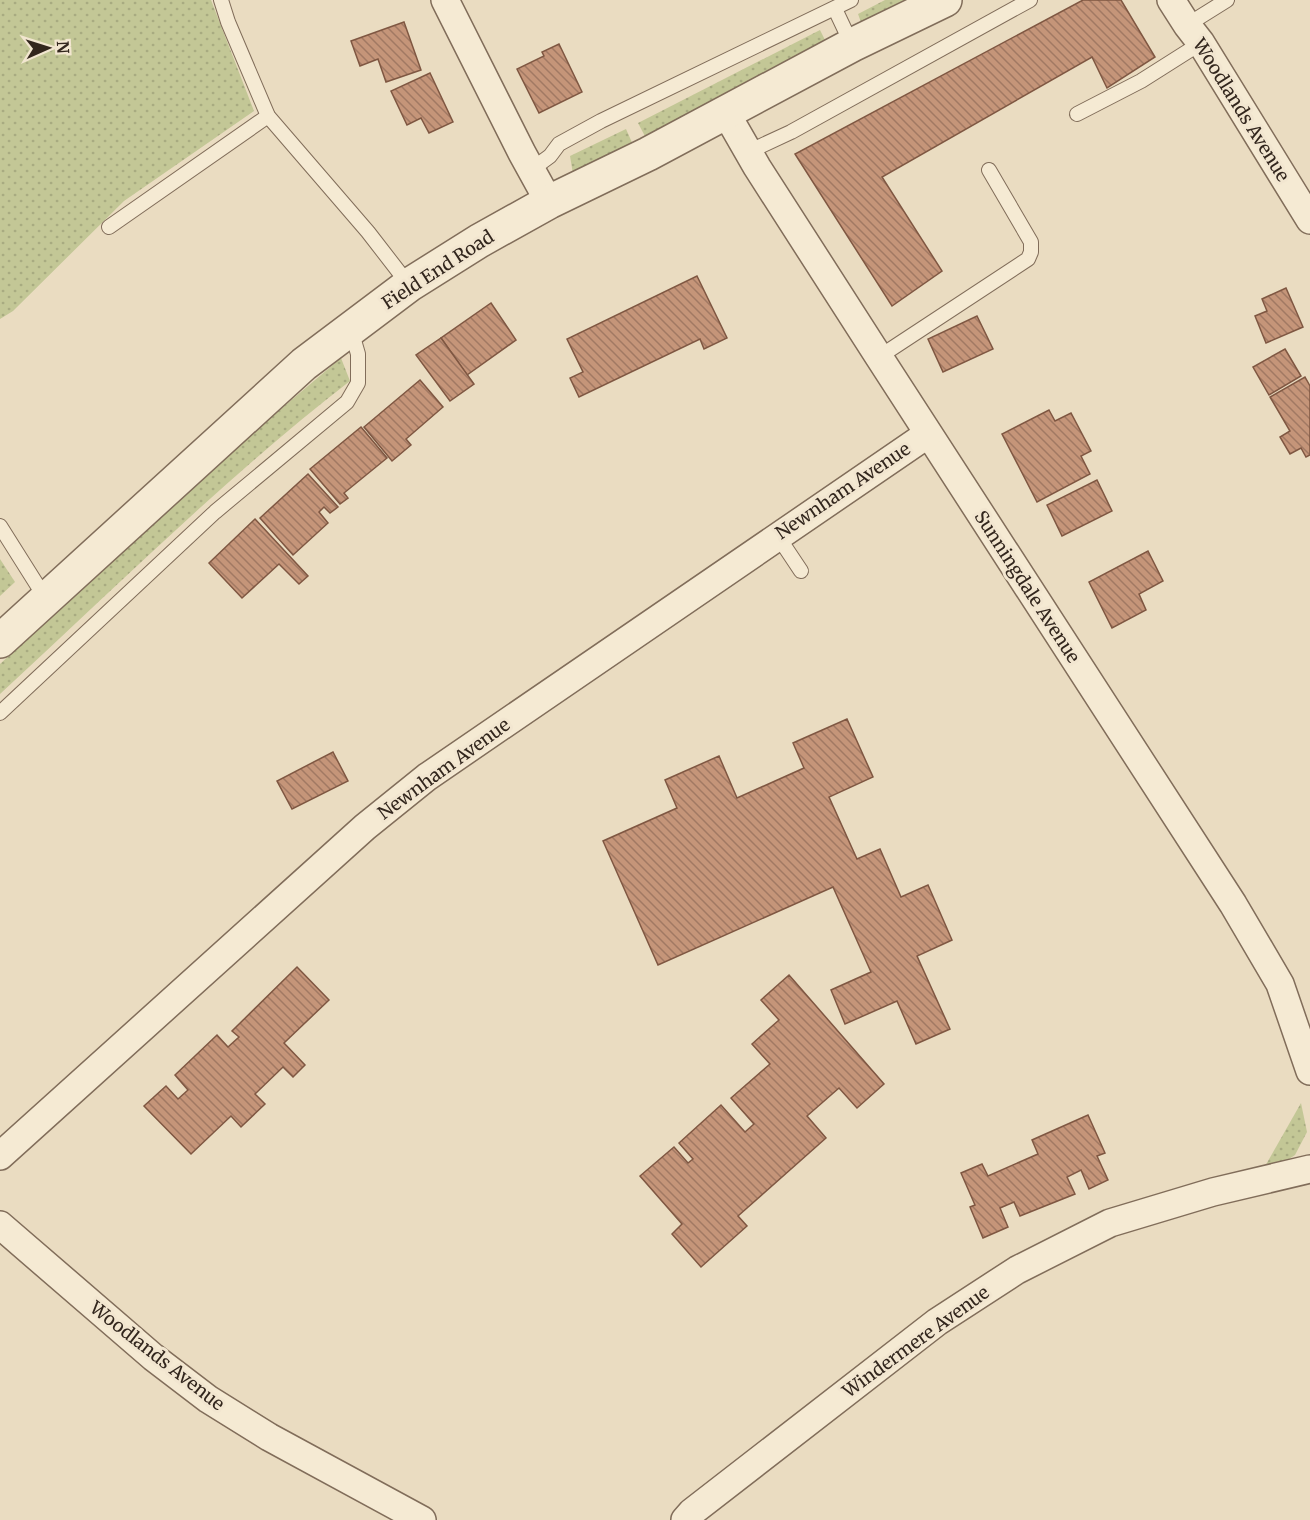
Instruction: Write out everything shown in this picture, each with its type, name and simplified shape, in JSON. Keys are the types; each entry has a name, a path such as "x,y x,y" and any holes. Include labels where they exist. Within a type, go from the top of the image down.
{"street":[{"path":"445,0 549,202"},
{"name":"Field End Road","path":"0,641 304,364 409,285 479,241 549,202 648,154 852,45 945,0"},
{"name":"Woodlands Avenue","path":"1172,0 1310,220"},
{"name":"Sunningdale Avenue","path":"726,112 757,166 928,434 1233,904 1280,984 1310,1071"},
{"name":"Newnham Avenue","path":"0,1155 365,827 427,777 777,535 928,434"},
{"name":"Windermere Avenue","path":"685,1520 692,1512 937,1322 1017,1270 1110,1223 1213,1192 1310,1169"},
{"name":"Woodlands Avenue","path":"0,1225 153,1357 208,1399 268,1437 422,1520"}],"lane":[{"path":"221,0 268,116 368,232 409,285"},
{"path":"531,170 550,156 559,144 601,121 851,0"},
{"path":"750,151 791,132 1030,0"},
{"path":"1077,114 1141,81 1194,34 1227,0"},
{"path":"835,9 852,45"},
{"path":"109,226 268,116"},
{"path":"879,357 1028,260 1031,242 989,170"},
{"path":"0,712 215,512 347,402 358,383 358,354 351,330"},
{"path":"0,526 46,599"},
{"path":"777,535 801,571"}],"green space":[{"path":"0,0 211,0 254,111 124,201 13,311 0,319"},
{"path":"885,0 907,0 862,25 858,14"},
{"path":"820,30 827,44 647,140 638,123"},
{"path":"626,129 634,147 573,174 570,156"},
{"path":"341,358 350,381 215,494 0,694 0,664 222,459"},
{"path":"0,559 15,582 0,596"},
{"path":"1301,1103 1307,1132 1295,1155 1286,1161 1264,1168"}],"building":[{"path":"1083,0 1121,0 1155,57 1107,88 1092,57 882,177 942,271 892,306 795,154"},
{"path":"404,22 421,70 386,82 378,59 360,66 351,41"},
{"path":"559,44 582,92 539,113 517,69 544,56 542,52"},
{"path":"430,73 453,122 429,133 421,118 407,125 391,91"},
{"path":"697,276 727,338 704,349 700,339 579,397 570,378 583,372 567,339"},
{"path":"1286,288 1303,327 1266,343 1255,316 1267,311 1262,299"},
{"path":"491,303 516,340 467,375 441,338"},
{"path":"977,316 993,349 943,372 928,339"},
{"path":"441,338 474,384 450,401 416,355"},
{"path":"1285,349 1301,376 1269,395 1253,367"},
{"path":"1305,377 1310,386 1310,455 1306,457 1301,448 1290,454 1280,437 1290,431 1270,397"},
{"path":"420,380 443,407 406,439 411,445 392,461 364,427"},
{"path":"1049,410 1055,421 1071,413 1091,451 1081,456 1090,474 1037,502 1002,434"},
{"path":"361,427 387,458 344,493 348,498 340,504 310,469"},
{"path":"308,474 338,507 330,513 324,507 319,512 328,523 293,555 260,518"},
{"path":"1097,480 1112,511 1062,536 1047,505"},
{"path":"255,519 308,576 299,584 279,564 242,598 209,563"},
{"path":"1148,551 1163,581 1139,594 1146,610 1112,628 1089,582"},
{"path":"847,719 873,777 829,797 857,859 880,849 901,897 928,885 952,940 917,956 950,1029 916,1044 897,1001 845,1024 831,990 871,972 833,887 658,965 603,841 677,808 665,780 719,756 737,798 804,768 793,743"},
{"path":"333,752 348,781 292,809 277,781"},
{"path":"297,967 329,1000 284,1043 305,1065 293,1077 283,1067 255,1094 265,1104 241,1127 231,1116 191,1154 144,1106 166,1086 178,1099 188,1090 175,1075 217,1035 228,1047 239,1037 232,1031"},
{"path":"789,975 884,1084 857,1108 839,1088 807,1116 826,1138 738,1216 747,1226 701,1267 672,1234 682,1224 640,1176 674,1147 688,1163 693,1159 679,1143 721,1105 745,1132 754,1124 731,1098 770,1064 752,1044 779,1020 761,1000"},
{"path":"1088,1115 1105,1153 1097,1156 1108,1180 1089,1189 1081,1170 1067,1177 1075,1194 1020,1216 1014,1202 1000,1208 1008,1227 983,1238 970,1207 975,1205 961,1173 982,1164 988,1176 1038,1154 1032,1140"}]}
